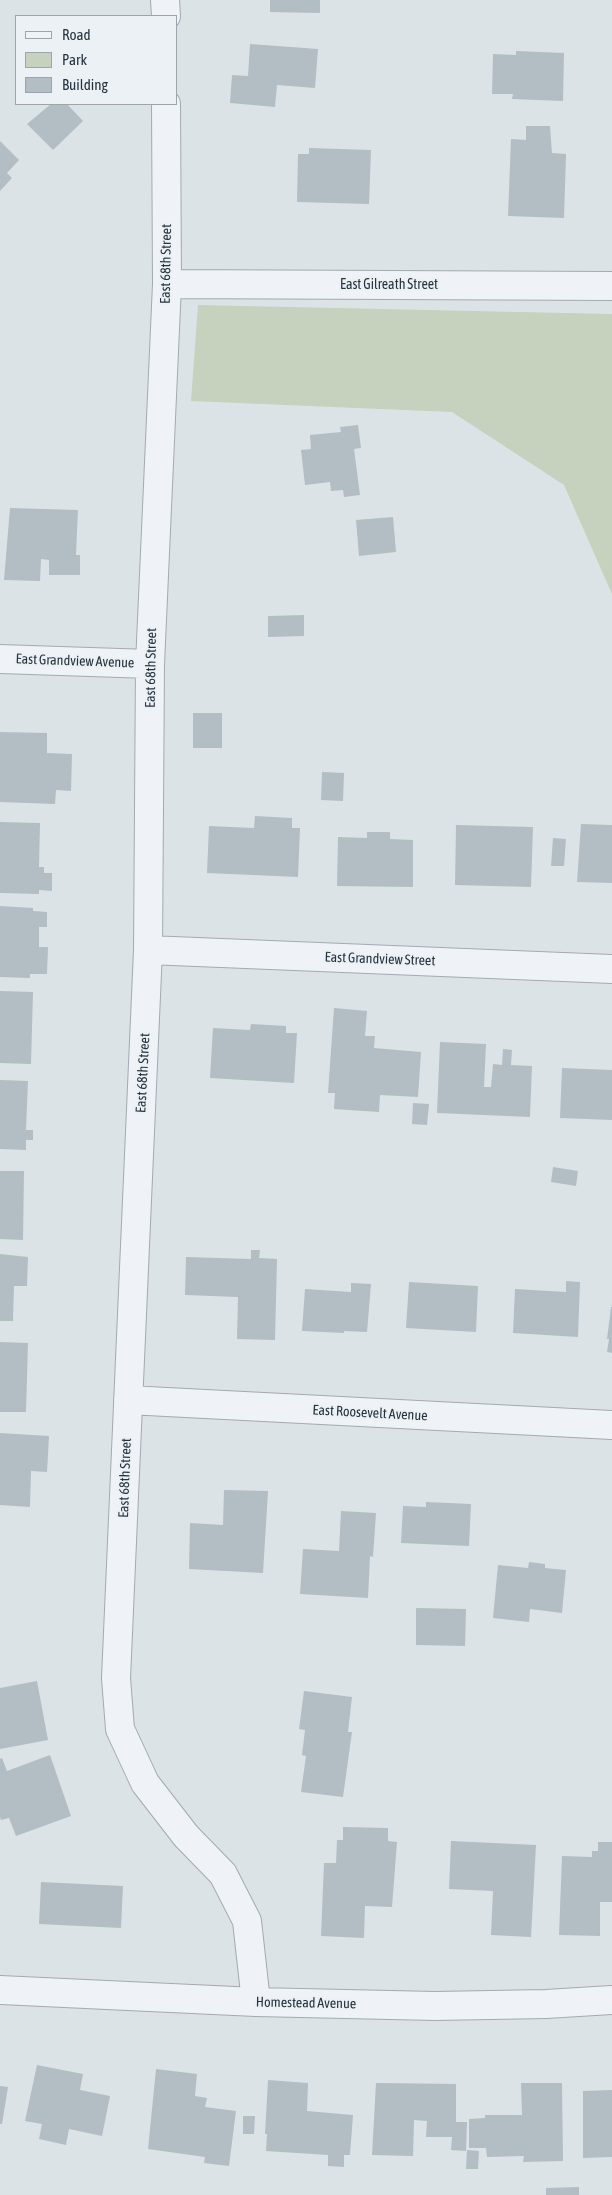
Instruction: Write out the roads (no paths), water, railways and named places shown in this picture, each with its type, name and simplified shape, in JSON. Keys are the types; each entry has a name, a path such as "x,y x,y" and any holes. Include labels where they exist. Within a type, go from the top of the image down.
{"street":[{"path":"166,0 166,15"},
{"name":"East 68th Street","path":"166,105 166,284 150,664 148,950 116,1678 120,1729 145,1783 186,1836 223,1874 247,1921 256,2002"},
{"name":"East Gilreath Street","path":"166,284 612,286"},
{"name":"East Grandview Avenue","path":"0,658 150,664"},
{"name":"East Grandview Street","path":"148,950 612,969"},
{"name":"East Roosevelt Avenue","path":"128,1400 612,1425"},
{"name":"Homestead Avenue","path":"0,1990 256,2002 435,2006 546,2004 612,2000"}]}
